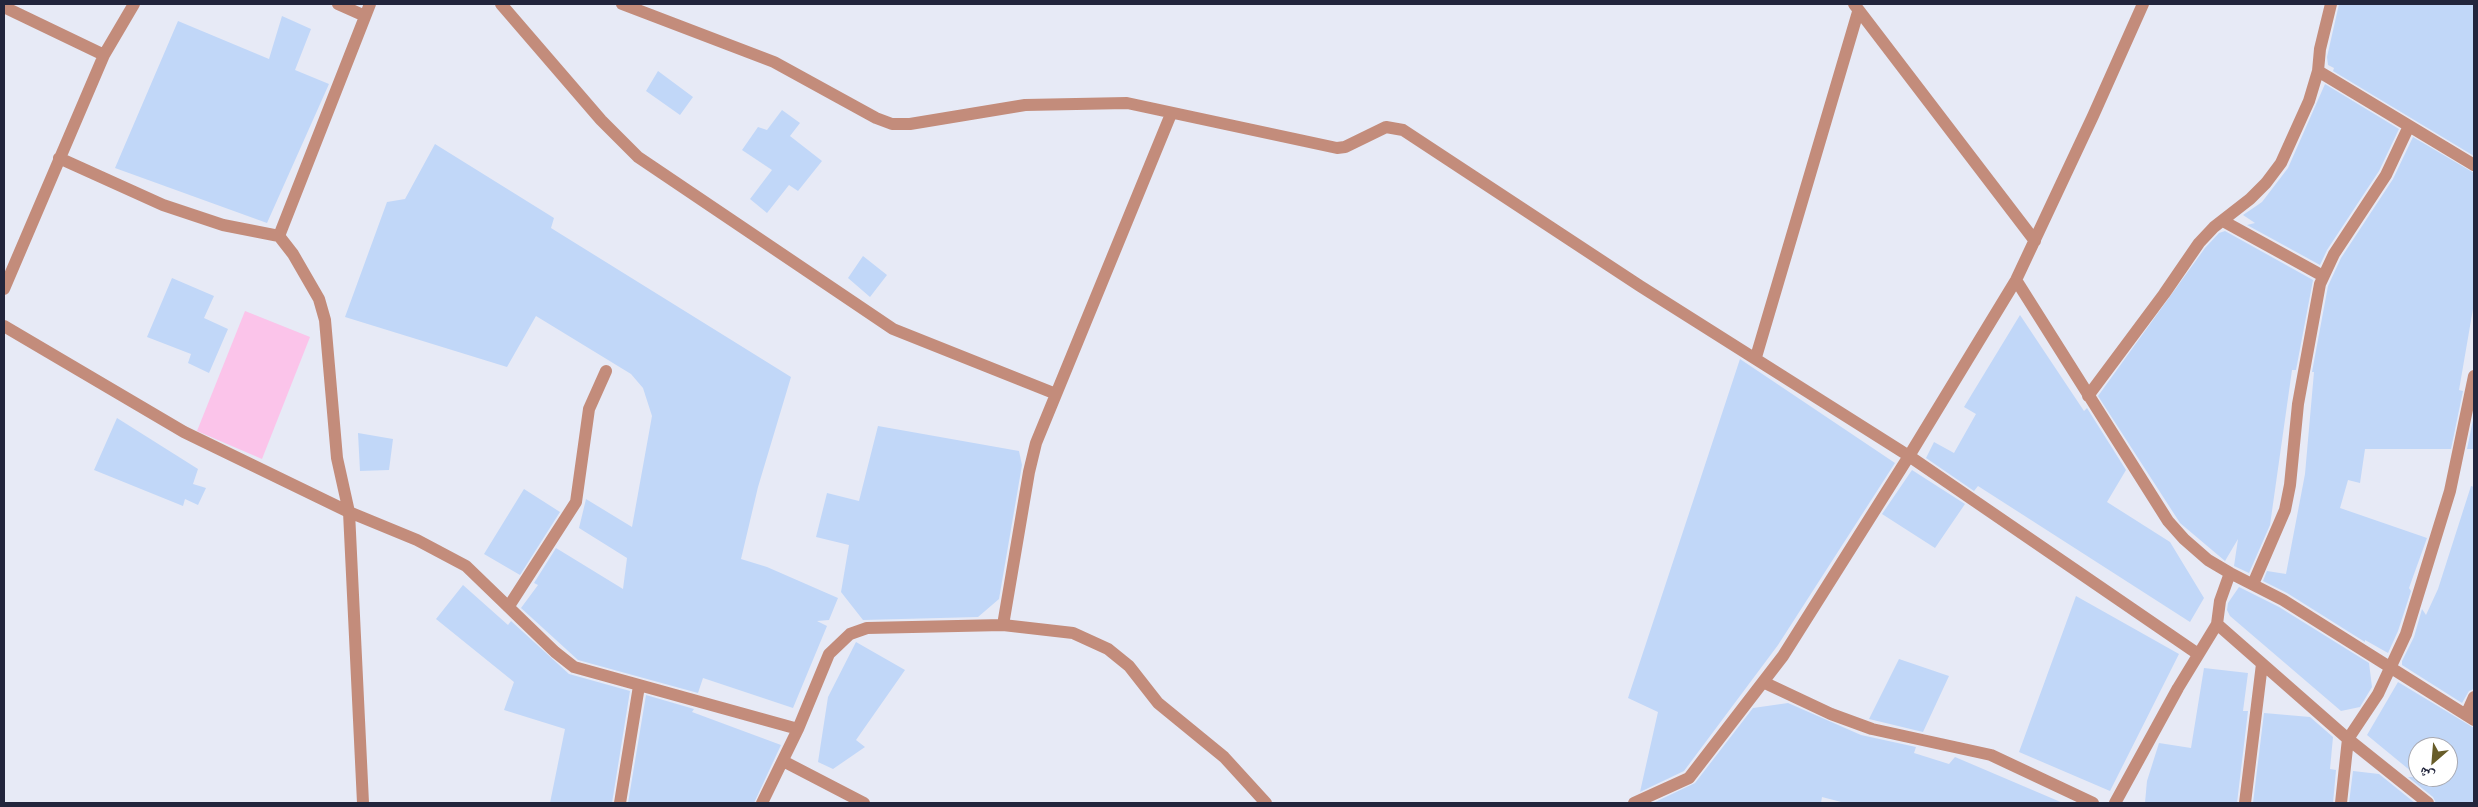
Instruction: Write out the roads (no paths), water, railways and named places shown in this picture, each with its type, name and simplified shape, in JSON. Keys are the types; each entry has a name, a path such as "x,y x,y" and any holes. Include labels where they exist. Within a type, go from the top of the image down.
{"street":[{"path":"4,289 104,55 134,4"},
{"path":"338,4 365,16"},
{"path":"279,236 370,4"},
{"path":"501,4 601,120 638,157 893,329 1056,394"},
{"path":"622,4 774,62 876,118 892,124 910,124 1025,106 1127,103 1171,114 1337,148 1345,147 1386,127 1402,130 1640,286 1756,357 1910,456 2198,654"},
{"path":"1634,803 1689,778 1783,656 1910,456 2016,280 2142,4"},
{"path":"2088,396 2199,244 2256,194 2281,163 2309,101 2318,71 2320,49 2332,4"},
{"path":"4,7 104,55"},
{"path":"1756,357 1856,8"},
{"path":"1856,8 2035,240"},
{"path":"2318,71 2474,165"},
{"path":"1003,625 1028,472 1036,443 1171,114"},
{"path":"2253,584 2285,510 2290,486 2298,404 2315,306 2324,276 2334,254 2386,175 2409,126"},
{"path":"59,158 163,205 223,225 279,236 307,277 319,299 325,320 337,458 349,512 363,803"},
{"path":"2223,221 2324,276"},
{"path":"2016,280 2168,521 2184,539 2208,560 2253,584 2470,717 2474,697"},
{"path":"4,326 184,432 349,512 417,540 466,566 566,662 639,686 798,729"},
{"path":"509,606 576,502 589,409 606,371"},
{"path":"2341,803 2348,739 2378,694 2406,634 2450,491 2474,376"},
{"path":"2115,803 2178,688 2217,624 2220,601 2230,573"},
{"path":"2217,624 2348,739 2428,803"},
{"path":"762,803 798,729 829,654 850,634 867,628 1003,625 1073,633 1108,649 1129,666 1158,703 1224,757 1266,803"},
{"path":"2245,803 2262,664"},
{"path":"1763,682 1831,714 1872,729 1991,755 2093,803"},
{"path":"620,803 639,686"},
{"path":"783,762 864,803"}]}
